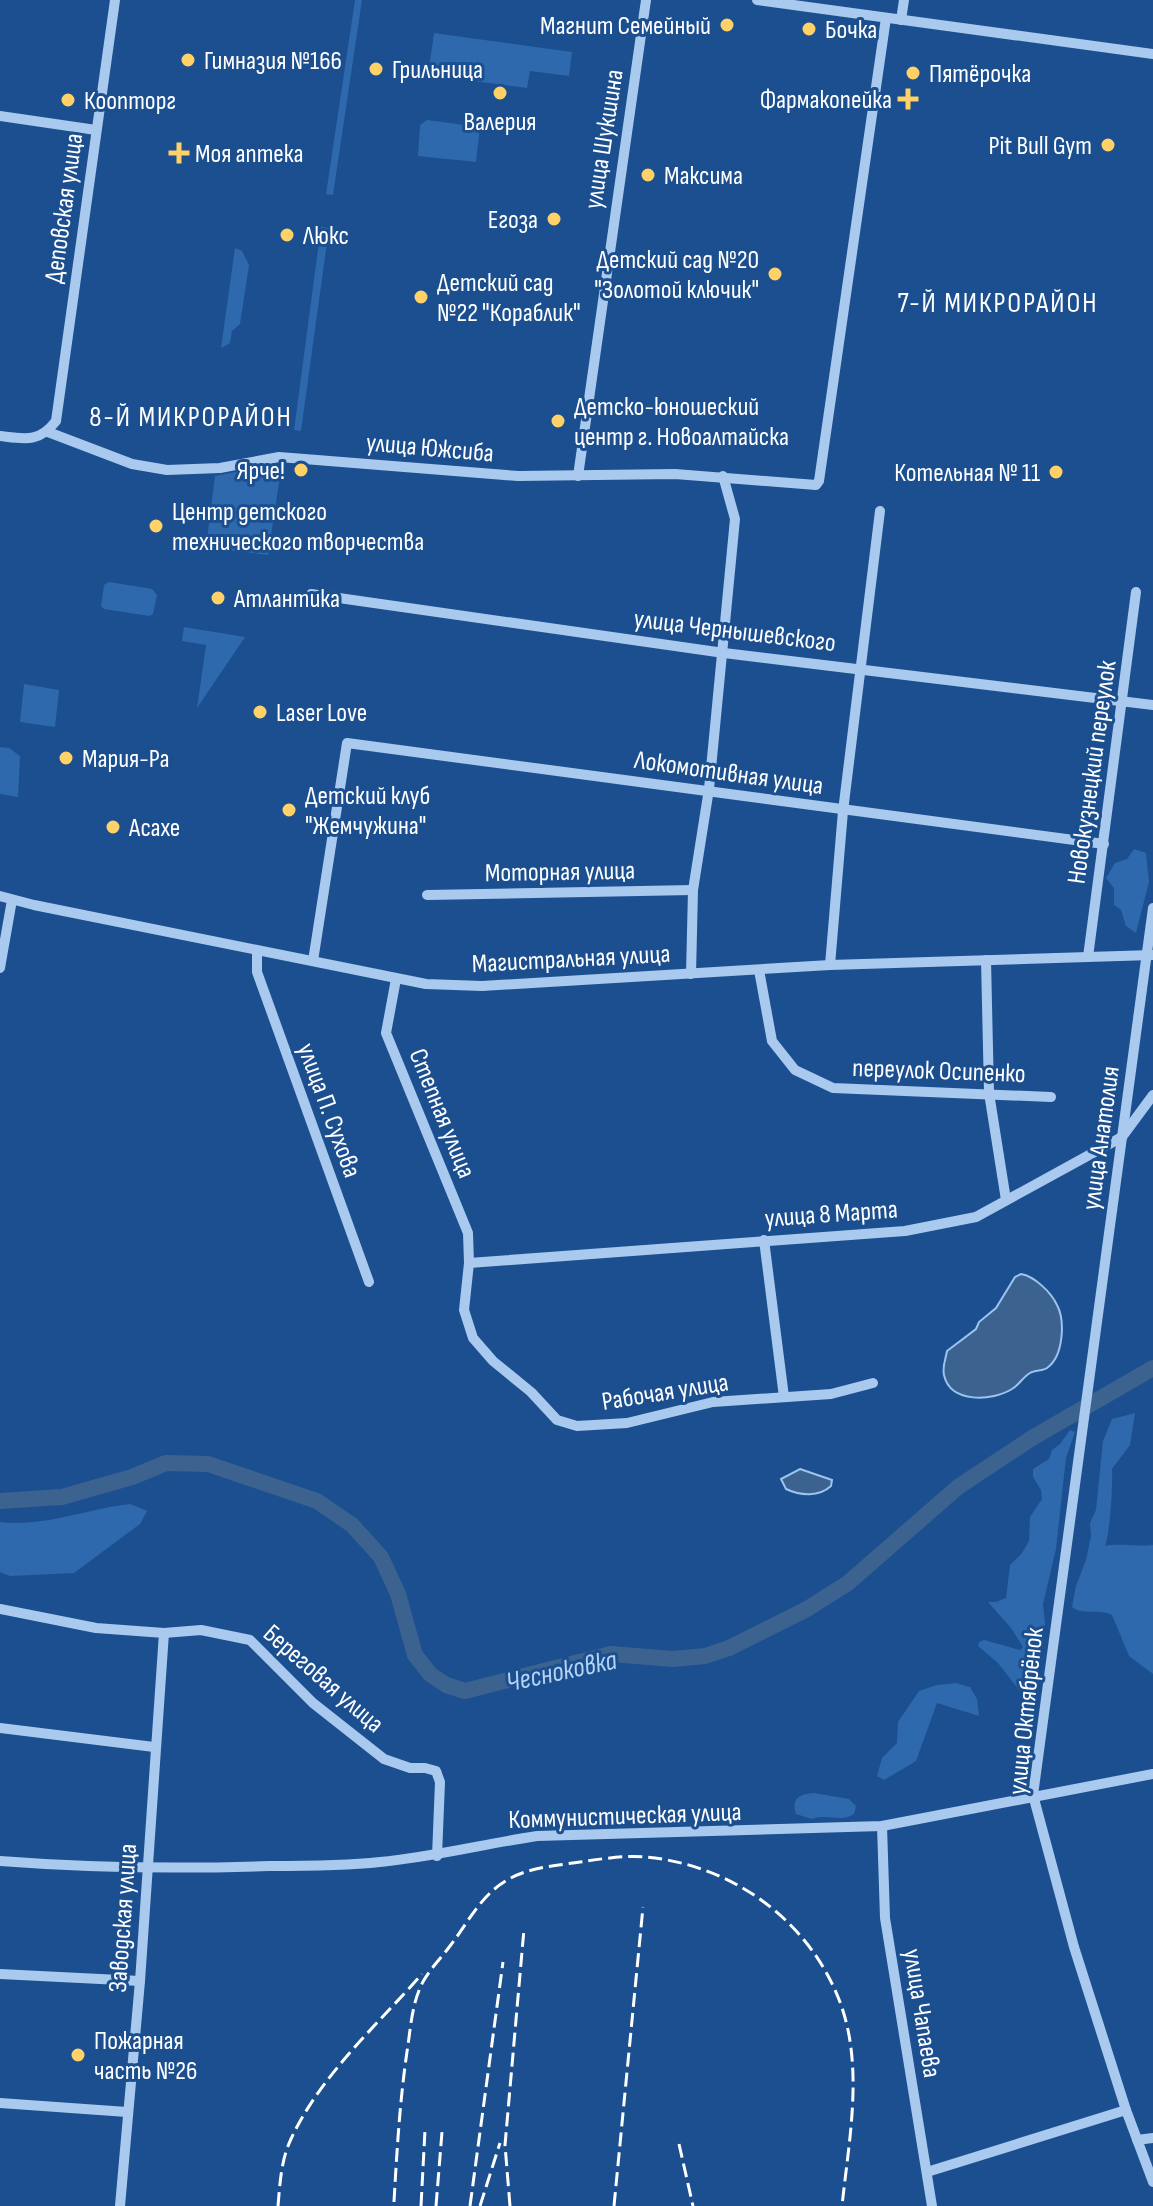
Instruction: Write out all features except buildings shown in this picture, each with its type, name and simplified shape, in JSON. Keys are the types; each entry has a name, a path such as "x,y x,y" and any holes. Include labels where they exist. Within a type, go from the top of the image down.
{"street":[{"name":"Деповская улица","path":"48,432 56,421 115,0"},
{"name":"улица Шукшина","path":"578,476 646,0"},
{"path":"757,0 1153,54"},
{"path":"901,20 904,0"},
{"name":"улица Южсиба","path":"0,436 36,438 48,432 132,464 167,470 220,468 279,457 518,476 675,474 816,485 886,18"},
{"path":"0,116 96,130"},
{"path":"691,974 693,890 709,789 735,519 723,476"},
{"path":"830,965 843,811 880,511"},
{"name":"Новокузнецкий переулок","path":"1088,957 1136,592"},
{"name":"улица Чернышевского","path":"311,594 724,653 1153,705"},
{"name":"Локомотивная улица","path":"313,961 347,743 1104,844"},
{"name":"Моторная улица","path":"427,895 693,890"},
{"name":"Магистральная улица","path":"0,896 426,984 482,986 830,965 1150,955"},
{"path":"0,968 12,900"},
{"name":"улица Анатолия","path":"1090,1373 1150,955 1153,908"},
{"name":"улица П. Сухова","path":"257,951 257,972 369,1282"},
{"path":"986,960 989,1093 1006,1200"},
{"name":"переулок Осипенко","path":"759,970 772,1041 795,1070 833,1088 1051,1097"},
{"name":"Степная улица","path":"396,979 386,1033 468,1233 469,1263"},
{"name":"улица 8 Марта","path":"469,1263 905,1231 976,1217 1122,1137 1153,1095"},
{"path":"764,1240 784,1397"},
{"name":"Рабочая улица","path":"469,1263 464,1310 473,1338 493,1361 531,1392 557,1420 577,1426 627,1423 713,1402 831,1394 873,1383"},
{"name":"улица Октябрёнок","path":"1090,1373 1033,1795 1074,1947 1126,2110 1153,2182"},
{"name":"Береговая улица","path":"0,1609 96,1628 164,1633 201,1630 250,1640 313,1703 384,1759 410,1768 436,1771 440,1782 437,1856"},
{"name":"Заводская улица","path":"120,2206 140,1981 164,1633"},
{"path":"0,1728 154,1747"},
{"name":"Коммунистическая улица","path":"0,1861 148,1868 375,1863 437,1856 537,1836 882,1826 1153,1774"},
{"name":"улица Чапаева","path":"882,1826 885,1918 932,2206"},
{"path":"0,1974 140,1981"},
{"path":"0,2103 127,2112"},
{"path":"927,2172 1126,2110"},
{"path":"1137,2140 1153,2138"}],"shaded area":[{"path":"355,0 362,0 333,195 326,194"},
{"path":"434,33 572,52 569,76 530,71 527,88 428,75"},
{"path":"427,120 480,127 476,162 418,156 420,125"},
{"path":"321,227 329,228 301,431 294,430"},
{"path":"235,248 242,251 249,265 240,324 232,331 230,343 221,348"},
{"path":"282,463 268,555 206,547 215,476"},
{"path":"109,582 152,589 157,595 153,614 104,609 101,606 104,585"},
{"path":"184,627 245,637 197,708 206,645 182,641"},
{"path":"24,684 59,690 55,727 20,722"},
{"path":"0,747 9,748 20,756 18,797 0,794"},
{"path":"1134,849 1146,853 1149,882 1136,933 1126,926 1121,910 1114,905 1114,888 1106,878 1115,863 1127,859"},
{"path":"1021,1274 1042,1285 1060,1312 1060,1347 1053,1362 994,1396 973,1397 954,1391 944,1375 947,1351 976,1329 979,1322 996,1308 1015,1277"},
{"path":"1135,1413 1130,1445 1112,1469 1111,1509 1105,1546 1153,1545 1153,1674 1129,1656 1112,1615 1072,1607 1086,1560 1090,1523 1096,1510 1103,1441 1112,1419"},
{"path":"1070,1430 1075,1432 1066,1458 1056,1549 1043,1604 1045,1624 1032,1664 1031,1690 1022,1694 998,1663 978,1646 984,1640 1020,1650 1023,1647 988,1602 1006,1598 1010,1565 1029,1541 1030,1517 1042,1499 1033,1469 1049,1459 1052,1450"},
{"path":"800,1469 832,1480 831,1486 810,1494 786,1489 781,1479"},
{"path":"130,1504 147,1511 140,1524 74,1573 10,1576 0,1572 0,1522 50,1520"},
{"path":"956,1683 970,1687 977,1699 979,1716 937,1703 916,1761 884,1780 877,1776 882,1758 897,1743 898,1722 919,1691"},
{"path":"814,1793 849,1799 856,1806 854,1814 844,1818 812,1819 796,1814 798,1798"}],"waterway":[{"name":"Чесноковка","path":"0,1501 62,1497 132,1477 166,1463 208,1464 317,1501 352,1525 381,1557 398,1594 415,1655 430,1674 446,1685 465,1691 611,1654 673,1659 705,1656 729,1648 807,1609 848,1583 958,1487 1032,1438 1153,1368"}],"railway":[{"path":"394,2202 411,2020 417,1995 430,1971 481,1903 495,1888 513,1877 551,1866 646,1857 678,1862 708,1872 764,1902 788,1922 809,1946 826,1973 840,2002 847,2027 853,2077 851,2129 842,2206"},
{"path":"614,2206 643,1907"},
{"path":"510,2206 505,2145 524,1929"},
{"path":"470,2206 503,1962"},
{"path":"278,2206 285,2155 303,2116 350,2052 422,1974"},
{"path":"421,2206 425,2130"},
{"path":"436,2206 442,2132"},
{"path":"480,2206 500,2143"},
{"path":"679,2144 693,2206"}],"place":[{"name":"Магнит Семейный","path":"727,25"},
{"name":"Бочка","path":"809,29"},
{"name":"Гимназия №166","path":"188,60"},
{"name":"Грильница","path":"376,69"},
{"name":"Пятёрочка","path":"913,73"},
{"name":"Валерия","path":"500,93"},
{"name":"Фармакопейка","path":"908,99"},
{"name":"Коопторг","path":"68,100"},
{"name":"Pit Bull Gym","path":"1108,145"},
{"name":"Моя аптека","path":"179,153"},
{"name":"Максима","path":"648,175"},
{"name":"Егоза","path":"554,219"},
{"name":"Люкс","path":"287,235"},
{"name":"Детский сад №20 \"Золотой ключик\"","path":"775,274"},
{"name":"Детский сад №22 \"Кораблик\"","path":"421,297"},
{"name":"Детско-юношеский центр г. Новоалтайска","path":"558,421"},
{"name":"Ярче!","path":"301,470"},
{"name":"Котельная № 11","path":"1056,472"},
{"name":"Центр детского технического творчества","path":"156,526"},
{"name":"Атлантика","path":"218,598"},
{"name":"Laser Love","path":"260,712"},
{"name":"Мария-Ра","path":"66,758"},
{"name":"Детский клуб \"Жемчужина\"","path":"289,810"},
{"name":"Асахе","path":"113,827"},
{"name":"Пожарная часть №26","path":"78,2055"}],"district":[{"name":"7-Й МИКРОРАЙОН","path":"998,302"},
{"name":"8-Й МИКРОРАЙОН","path":"191,416"}]}
